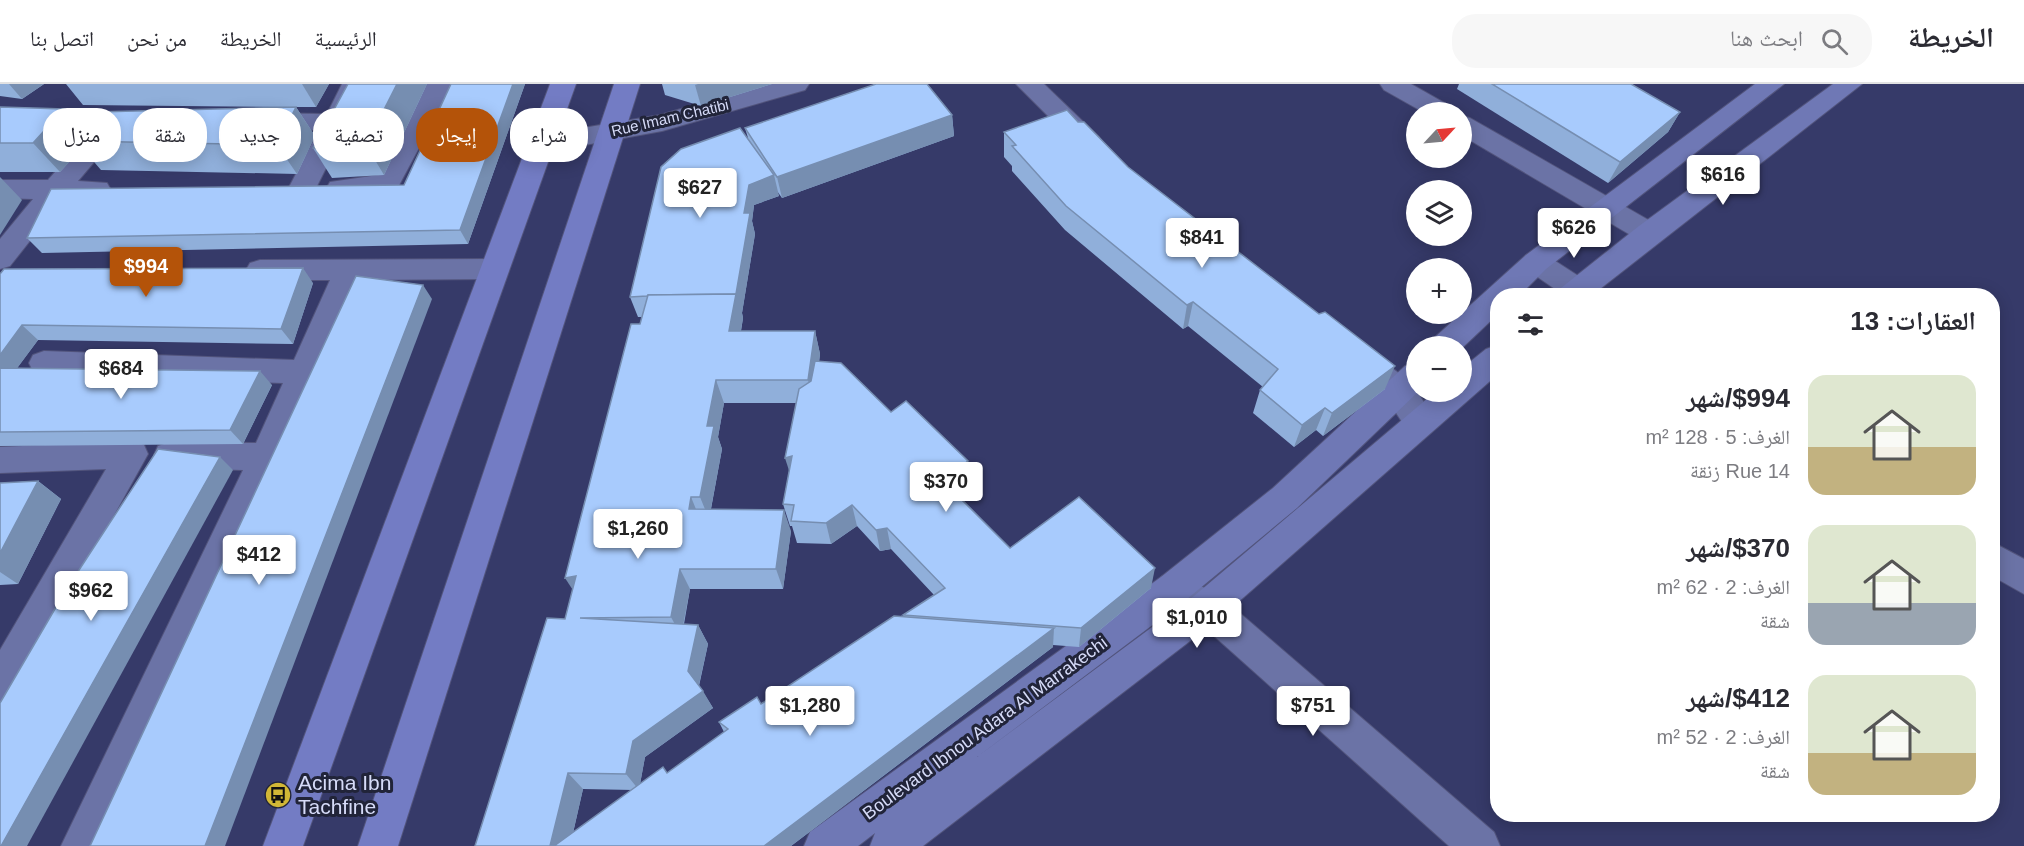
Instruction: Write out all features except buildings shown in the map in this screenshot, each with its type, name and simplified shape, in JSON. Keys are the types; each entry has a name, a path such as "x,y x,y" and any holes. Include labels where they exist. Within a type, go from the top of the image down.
{"main road":[{"path":"554,108 562,84"},
{"path":"378,846 627,84"},
{"path":"1508,288 1536,262 1771,84"},
{"path":"1586,288 1649,232 1849,84"},
{"path":"283,846 534,162"},
{"path":"1456,336 1490,304"},
{"path":"1472,378 1490,363"},
{"name":"Boulevard Ibnou Adara Al Marrakechi","path":"824,846 1174,588 1285,498 1406,383"},
{"name":"Boulevard Ibnou Adara Al Marrakechi","path":"890,846 1207,607 1444,402"}],"street":[{"path":"343,108 356,84"},
{"path":"404,151 440,84"},
{"name":"Rue Imam Chatibi","path":"588,137 662,123 796,84"},
{"path":"1029,84 1108,158"},
{"path":"1393,84 1424,102"},
{"path":"0,119 43,119"},
{"path":"1472,130 1649,232"},
{"path":"313,156 289,191 362,188 387,183 398,162"},
{"path":"8,268 55,190 80,162"},
{"path":"0,189 125,190"},
{"path":"1536,262 1571,288"},
{"path":"81,846 266,457 349,269"},
{"path":"233,270 493,269"},
{"path":"1355,356 1406,382"},
{"path":"44,363 303,372"},
{"path":"1413,402 1419,422"},
{"path":"0,460 132,454 266,457"},
{"path":"0,685 132,454"},
{"path":"2000,562 2024,578"},
{"path":"1174,588 1207,607 1480,846"}],"place":[{"name":"Acima Ibn Tachfine","path":"278,795"}]}
